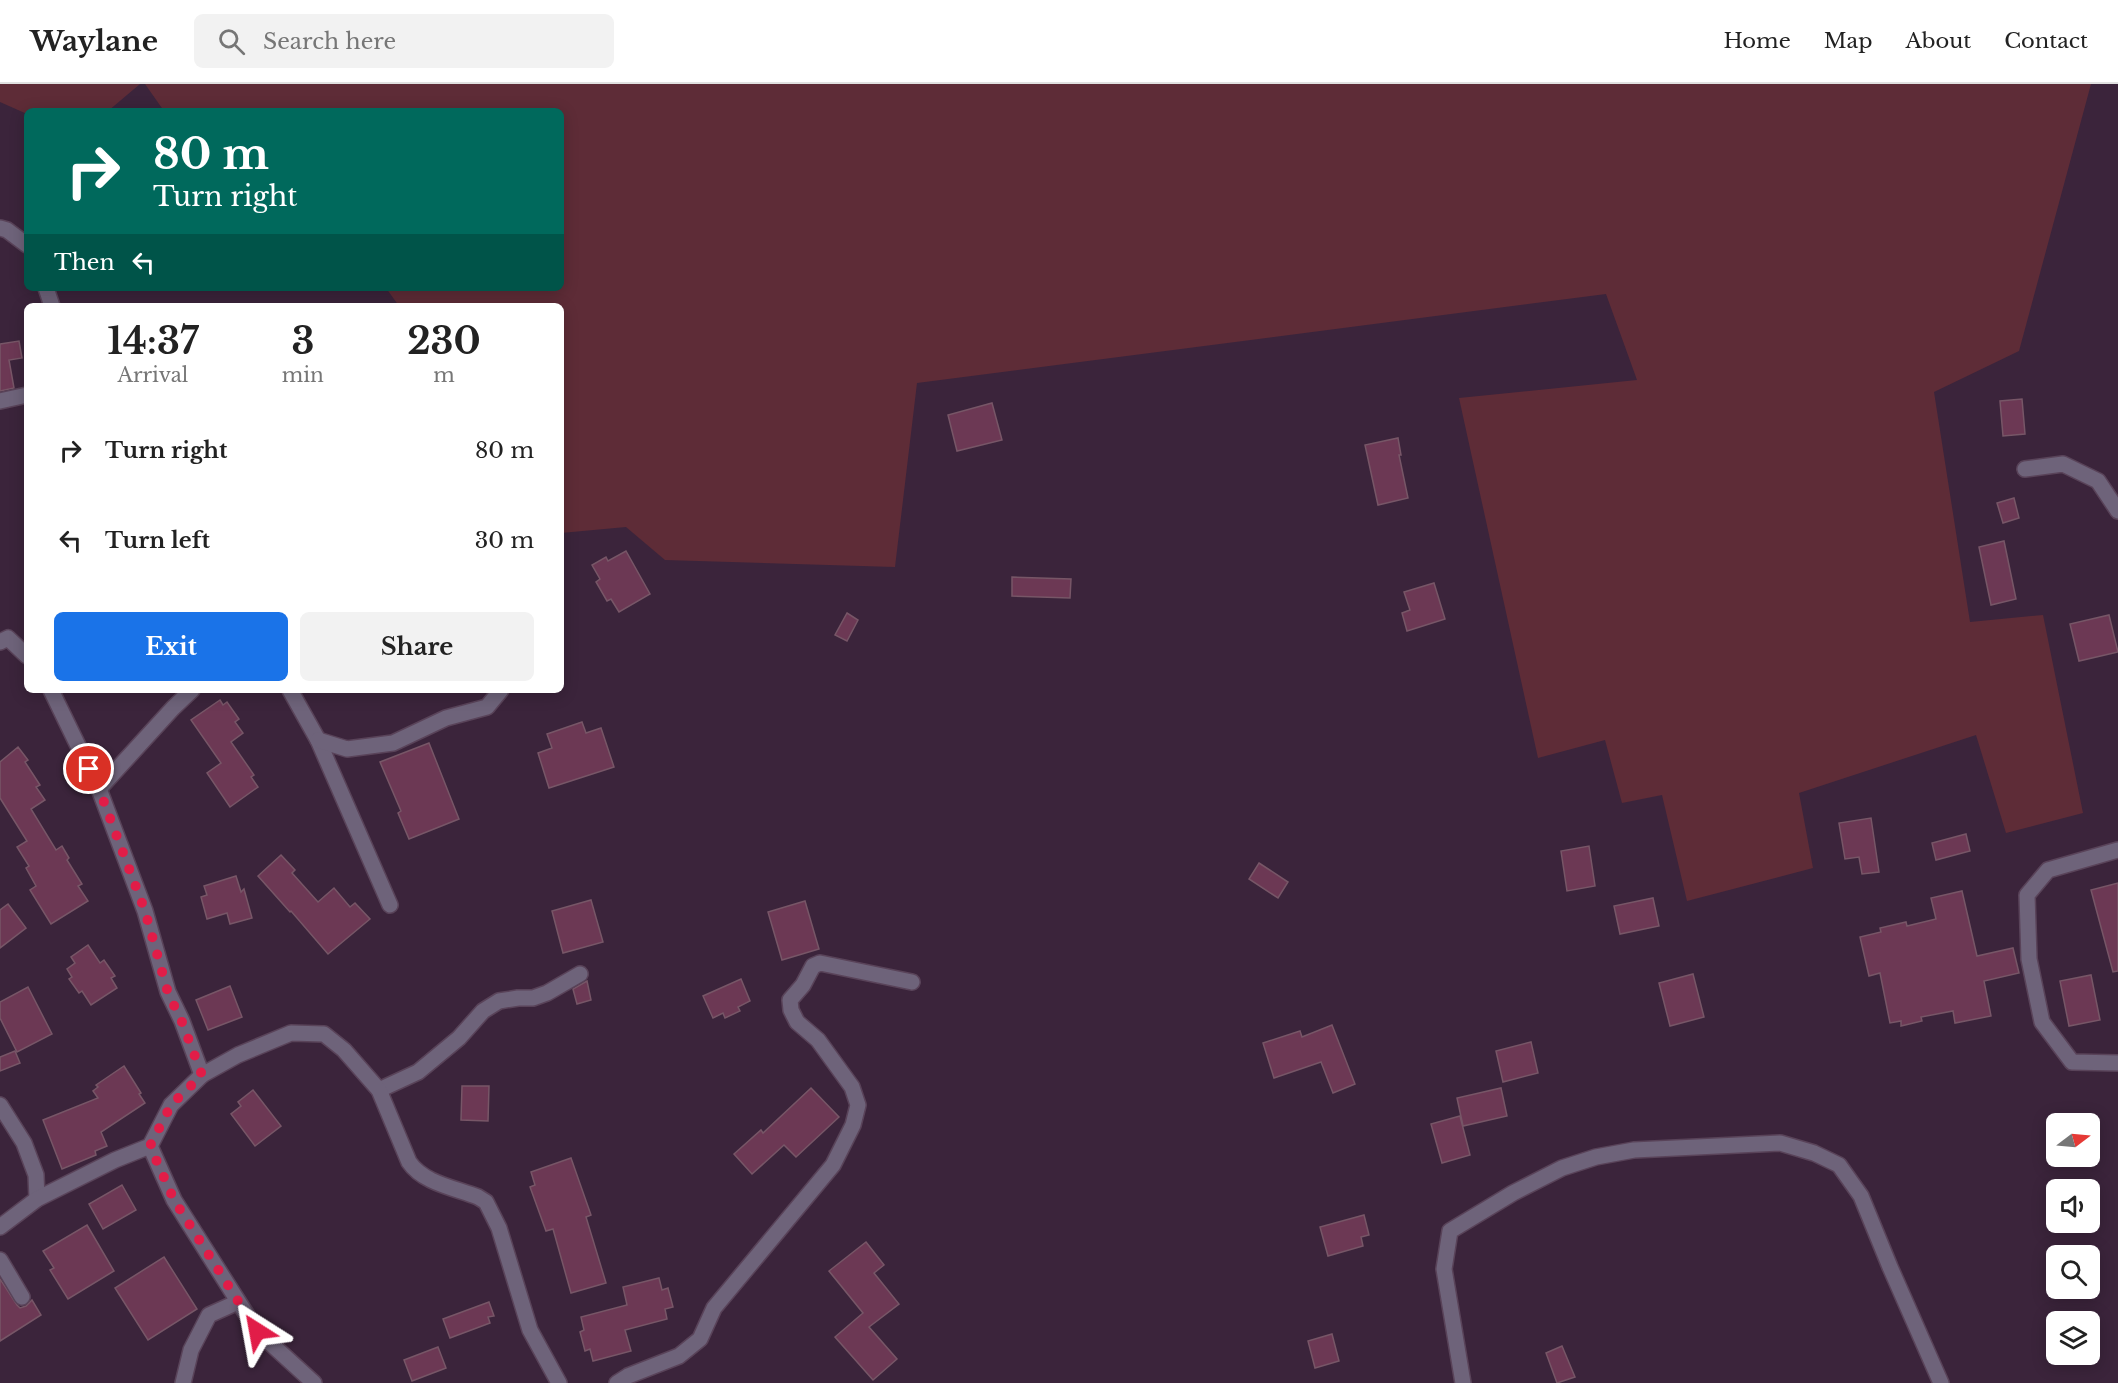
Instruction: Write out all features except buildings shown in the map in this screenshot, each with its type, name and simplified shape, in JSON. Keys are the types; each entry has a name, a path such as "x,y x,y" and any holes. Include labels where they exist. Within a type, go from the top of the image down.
{"street":[{"path":"0,228 7,230 24,243"},
{"path":"0,401 24,396"},
{"path":"2025,469 2063,464 2098,482 2118,511"},
{"path":"0,642 8,638 24,653"},
{"path":"52,693 99,789 145,911 168,993 182,1022 202,1075"},
{"path":"99,789 189,693"},
{"path":"292,693 318,740 390,904"},
{"path":"318,740 347,749 393,743 446,718 487,707 499,693"},
{"path":"2118,850 2048,870 2027,895 2029,959 2042,1022 2072,1062 2118,1063"},
{"path":"617,1383 628,1376 679,1356 700,1339 714,1308 833,1165 853,1125 858,1105 852,1087 818,1040 797,1022 790,1010 790,1000 803,985 813,966 820,963 912,982"},
{"path":"379,1090 418,1072 459,1038 483,1011 500,1001 533,998 547,993 580,974"},
{"path":"0,1227 38,1199 114,1160 150,1146 171,1105 202,1075 238,1055 291,1033 324,1034 344,1050 379,1090 414,1170 423,1176 486,1202 499,1228 531,1330 559,1383"},
{"path":"0,1105 24,1143 36,1175 38,1199"},
{"path":"1463,1383 1444,1269 1450,1231 1513,1193 1562,1168 1596,1157 1634,1150 1780,1143 1814,1153 1839,1165 1861,1196 1941,1383"},
{"path":"150,1146 174,1200 257,1331 314,1383"},
{"path":"0,1260 22,1297"},
{"path":"183,1383 191,1350 209,1316 238,1302"}],"shaded area":[{"path":"0,84 140,84 112,108 24,108 24,113 0,102"},
{"path":"145,84 2091,84 2019,351 1934,392 1970,622 2043,615 2083,813 2006,833 1976,735 1799,793 1813,868 1687,901 1662,795 1622,803 1605,740 1538,758 1459,398 1637,380 1606,294 917,383 895,567 665,560 626,527 564,533 564,303 397,303 388,291 564,291 564,108 162,108"}],"route":[{"path":"89,769 99,789 145,911 168,993 182,1022 202,1075 171,1105 150,1146 174,1200 257,1331"}]}
